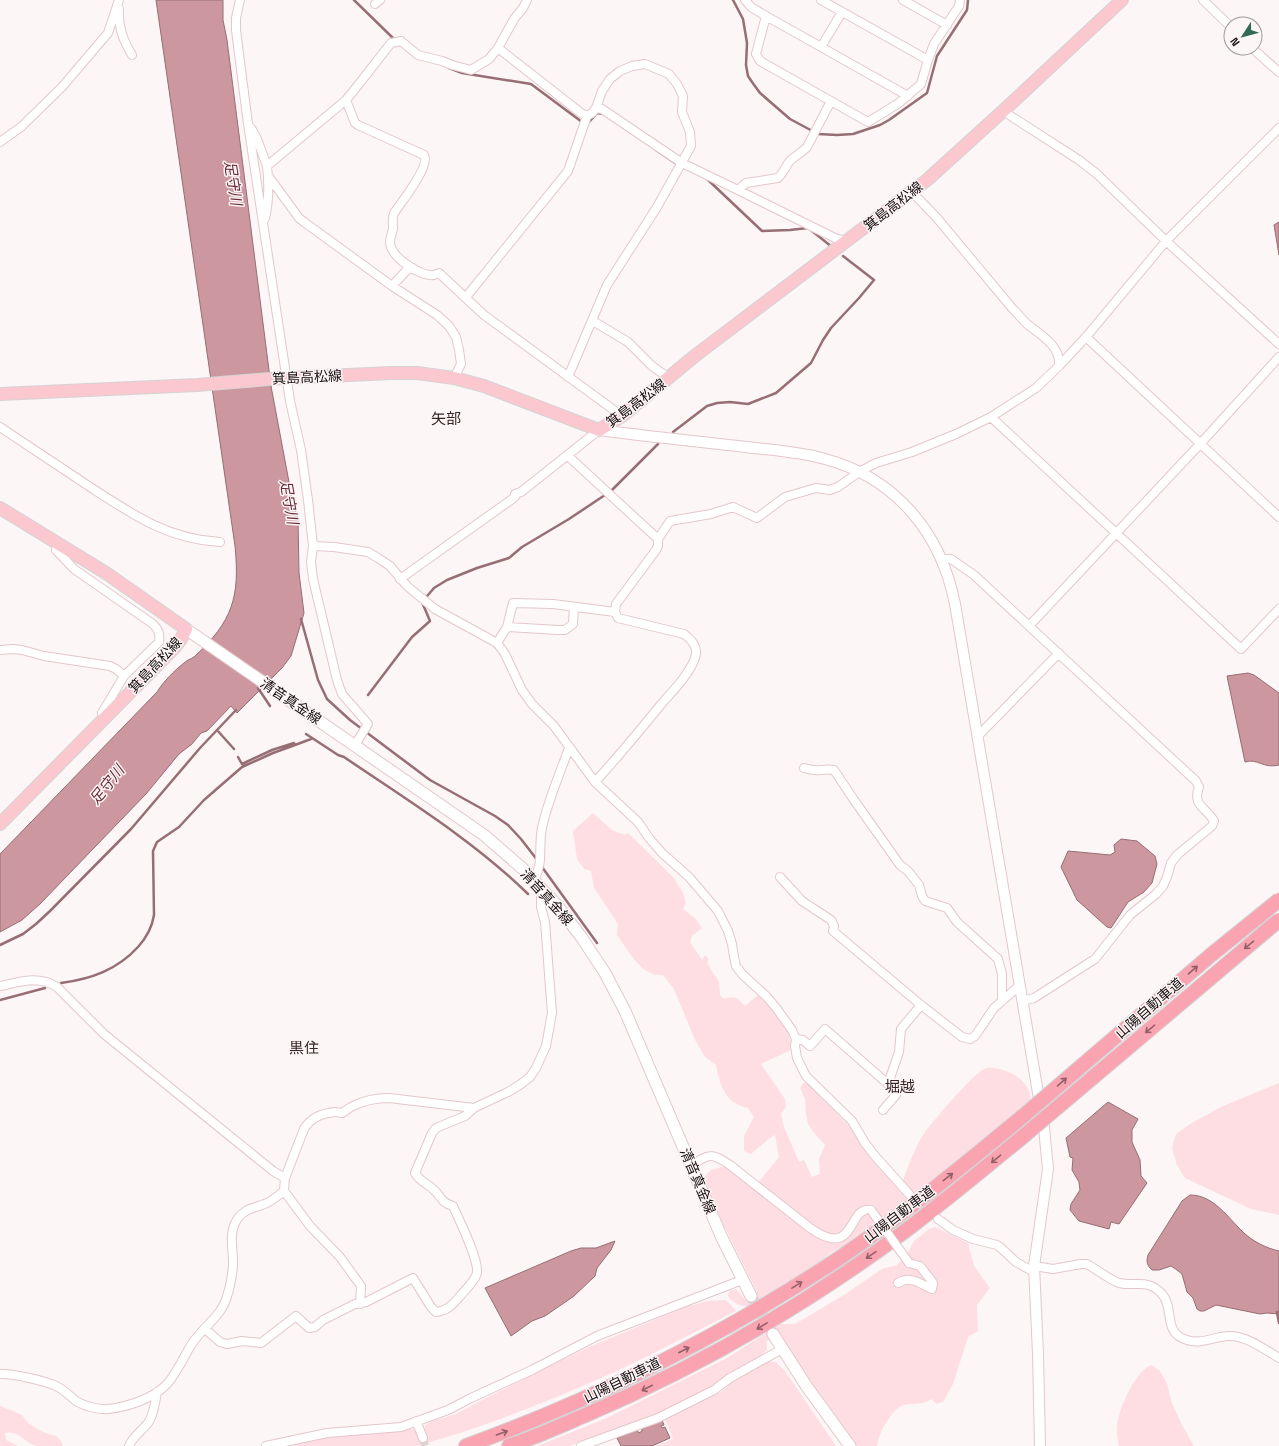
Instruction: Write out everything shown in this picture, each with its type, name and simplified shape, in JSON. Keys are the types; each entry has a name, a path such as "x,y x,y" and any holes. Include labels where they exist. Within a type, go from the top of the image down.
{"highway":[{"name":"山陽自動車道","path":"466,1446 526,1424 595,1393 703,1340 750,1314 836,1260 900,1215 960,1168 1022,1117 1211,955 1279,900"},
{"name":"山陽自動車道","path":"509,1446 637,1393 709,1356 806,1300 909,1228 967,1183 1279,920"}],"main road":[{"name":"箕島高松線","path":"0,394 204,384 285,378 417,373 454,378 484,386 599,430 622,416 696,355 912,192 1003,111 1122,0"},
{"name":"箕島高松線","path":"0,508 106,573 186,629 175,647 0,824"},
{"name":"清音真金線","path":"186,629 478,830 510,857 537,875 546,893 582,938 616,993 691,1166 742,1280 751,1296"},
{"path":"773,1334 807,1387 850,1446"}],"street":[{"path":"119,0 119,26 122,36 132,55"},
{"path":"0,142 21,126 62,87 108,33 119,0"},
{"path":"240,0 236,18 236,30 248,124 264,222 285,378 305,479 313,546 311,562 313,579 337,680 342,694 368,724 355,745"},
{"path":"267,166 346,100 391,42 401,41 418,55 442,60 452,65 471,70 489,59 498,48 514,19 523,8 527,0"},
{"path":"745,0 751,7 766,16 908,96"},
{"path":"821,0 928,60"},
{"path":"903,0 947,25"},
{"path":"766,16 756,54 760,61 868,122 899,103 921,84 934,44 959,6 960,0"},
{"path":"1203,0 1223,20"},
{"path":"821,47 842,12"},
{"path":"498,48 580,113 586,120"},
{"path":"1261,56 1279,72"},
{"path":"466,297 568,171 586,120 596,108 602,91 610,78 620,71 632,66 645,64 669,74 677,84 683,96 682,112 690,132 691,146 657,207 607,285 568,377"},
{"path":"346,100 355,123 424,155 426,158 426,162 420,174 394,213 392,219 393,229 390,236 390,245 394,254 420,273 432,276 439,274 484,315 622,416"},
{"path":"738,190 746,184 778,178 790,161 802,152 832,101"},
{"path":"596,108 602,110 681,165 738,190 837,239 847,242"},
{"path":"1003,111 1079,160 1097,174 1279,344"},
{"path":"248,124 257,139 267,166 269,177 268,206 264,222"},
{"path":"596,782 682,679 692,664 696,653 693,641 684,634 618,618 615,612 616,604 656,550 658,546 658,539 670,521 711,514 733,508 757,518 785,497 816,488 830,490 838,487 859,472 876,463 912,452 956,434 991,417 1036,388 1086,337 1166,240 1279,128"},
{"path":"269,177 299,218 392,286 437,315 449,326 456,337 459,350 460,364 454,378"},
{"path":"912,192 937,218 1025,322 1052,344 1060,359 1059,366"},
{"path":"392,286 412,268"},
{"path":"593,321 628,342 652,366 669,378"},
{"path":"1086,337 1279,517"},
{"path":"1029,626 1201,443 1279,357"},
{"path":"991,417 1115,534 1241,649 1279,609"},
{"path":"0,427 136,516 172,533 200,541 220,542"},
{"path":"400,579 515,497 515,494 521,492 599,430 807,455 840,464 859,472 881,485 912,512 933,542 942,559 948,573 954,598 1044,1128 1048,1169 1034,1269 1040,1446"},
{"path":"568,456 658,539"},
{"path":"57,543 56,550 74,569 158,629 160,635 159,642 124,676 102,713 106,717"},
{"path":"313,546 334,547 368,552 390,566 400,579 435,609 497,643 505,654 522,690 532,704 554,726 596,782 638,822 662,853 689,877 718,911 728,931 736,966 742,974 778,1009 792,1030 796,1039 795,1046 797,1058 806,1076 852,1121 865,1144 909,1194"},
{"path":"942,559 951,559 974,575 1196,781 1199,787 1196,795 1198,802 1210,813 1214,821 1212,826 1177,855 1171,863 1167,877 1156,894 1130,915 1094,959 1034,998 1022,1001"},
{"path":"497,643 507,628 513,603 553,604 615,612"},
{"path":"507,628 565,630 573,624 574,607"},
{"path":"0,650 22,650 44,656 110,666 124,676"},
{"path":"978,736 1059,653"},
{"path":"537,875 541,862 541,830 569,748"},
{"path":"804,768 817,771 829,769 834,770 900,865 908,871 919,885 925,901 947,908 957,922 998,959 1002,974 1002,1001"},
{"path":"780,877 802,901 832,920 834,926 833,931 921,1005 962,1037 970,1039 975,1036 994,1008 1020,986"},
{"path":"205,1329 220,1342 227,1344 242,1341 261,1343 296,1316 309,1328 315,1327 323,1320 355,1304 366,1302 413,1278 431,1307 436,1312 443,1311 450,1307 474,1279 477,1272 476,1261 453,1206 441,1200 434,1190 424,1184 415,1173 432,1133 436,1128 465,1116 474,1108 508,1092 530,1077 536,1068 546,1046 552,1013 545,922 541,907 541,898 546,893"},
{"path":"0,986 40,980 49,982 57,987 104,1034 273,1171 285,1178"},
{"path":"888,1084 899,1052 901,1029 921,1005"},
{"path":"796,1039 803,1040 810,1046 825,1028 888,1084 896,1095 883,1110"},
{"path":"360,1304 361,1286 340,1257 310,1226 284,1191 285,1178 304,1129 309,1122 317,1116 335,1112 341,1113 361,1102 376,1098 389,1098 474,1108"},
{"path":"691,1166 702,1158 710,1156 717,1157 810,1228 820,1235 830,1239 838,1239 845,1234 854,1223 860,1212 866,1209 871,1210 909,1263 920,1266 933,1283 932,1289 909,1279 905,1279 898,1283"},
{"path":"0,1374 27,1378 57,1386 78,1402 105,1410 138,1401 157,1392 167,1384 179,1367 188,1348 198,1335 219,1314 225,1303 233,1265 231,1245 232,1234 238,1218 245,1211 254,1206 266,1204 284,1191"},
{"path":"938,1220 953,1230 973,1239 1001,1248 1016,1262 1034,1269 1053,1269 1087,1264 1119,1282 1144,1283 1156,1289 1164,1297 1172,1328 1181,1337 1187,1340 1205,1341 1229,1336 1250,1342 1279,1358"},
{"path":"266,1446 327,1433 401,1428 448,1410 532,1370 597,1336 742,1280"},
{"path":"581,1446 640,1425 670,1412 714,1390 730,1378 768,1355 782,1349"},
{"path":"129,1446 137,1433 148,1423 157,1392"},
{"path":"416,1421 423,1438"}],"shaded area":[{"path":"593,813 612,830 625,835 628,833 674,878 683,893 686,903 683,909 695,918 702,928 692,936 690,942 702,960 705,955 709,959 707,963 719,982 720,995 724,999 731,997 736,998 745,1006 758,995 785,1026 790,1041 791,1050 761,1064 785,1099 786,1107 781,1114 784,1127 799,1162 804,1160 812,1177 820,1174 819,1159 825,1145 808,1124 805,1099 800,1088 803,1083 807,1083 851,1128 873,1161 905,1197 912,1191 903,1180 921,1138 964,1086 981,1071 987,1068 996,1068 1016,1076 1025,1084 1031,1101 890,1214 847,1244 832,1252 799,1277 750,1306 735,1303 728,1296 729,1291 736,1289 745,1299 757,1292 701,1180 711,1170 725,1166 754,1188 779,1157 775,1135 751,1154 744,1151 744,1136 754,1117 748,1108 740,1106 734,1102 725,1092 719,1080 716,1065 705,1057 695,1040 674,989 663,975 652,974 641,967 617,935 618,924 594,888 591,871 584,869 577,859 573,831"},
{"path":"1279,1083 1279,1215 1251,1209 1185,1178 1177,1165 1172,1148 1176,1134 1190,1124 1223,1106"},
{"path":"935,1227 968,1243 974,1266 990,1288 977,1305 978,1331 968,1337 953,1384 943,1402 936,1404 932,1399 921,1403 908,1404 899,1407 886,1422 877,1446 856,1446 802,1372 777,1333 767,1341 767,1350 760,1356 730,1373 708,1389 659,1413 570,1446 537,1446 607,1418 727,1358 780,1324 795,1324 844,1295 882,1269 897,1265 907,1254 914,1241 929,1229"},
{"path":"726,1300 736,1311 617,1371 493,1422 442,1439 417,1446 282,1446 324,1438 393,1431 407,1428 413,1429 417,1433 420,1440 427,1438 424,1430 425,1426 430,1422 456,1414 587,1348 683,1308 707,1301"},
{"path":"767,1361 776,1362 785,1371 836,1446 656,1446 673,1439 665,1419 721,1392 739,1376"},
{"path":"1151,1365 1159,1370 1167,1383 1171,1401 1194,1446 1119,1446 1117,1432 1123,1403 1133,1384 1145,1369"},
{"path":"0,1406 22,1415 28,1423 43,1432 58,1437 63,1444 62,1446 36,1446 14,1433 5,1433 6,1440 18,1446 0,1446"}],"water":[{"name":"足守川","path":"156,0 223,0 223,20 227,40 271,386 292,498 298,519 299,573 304,613 291,656 282,668 237,713 231,706 207,731 201,733 192,744 179,754 146,794 40,904 22,920 0,932 0,854 157,692 173,673 185,662 194,657 218,632 231,607 235,594 235,546"},
{"path":"1279,222 1279,255 1274,225"},
{"path":"1248,673 1254,675 1279,693 1279,765 1269,766 1254,761 1245,762 1227,676"},
{"path":"1121,839 1137,841 1155,856 1157,864 1152,883 1144,892 1128,902 1111,928 1107,927 1077,900 1061,867 1068,851 1110,855 1115,852 1114,845"},
{"path":"1108,1102 1138,1119 1132,1130 1132,1142 1140,1160 1141,1176 1147,1183 1119,1224 1111,1222 1109,1229 1079,1221 1070,1210 1071,1204 1080,1190 1079,1182 1072,1170 1073,1158 1070,1157 1066,1138"},
{"path":"1190,1195 1199,1196 1213,1203 1220,1208 1244,1233 1256,1242 1279,1251 1279,1314 1260,1314 1216,1305 1204,1311 1200,1311 1197,1309 1193,1298 1187,1292 1182,1274 1171,1266 1159,1270 1152,1270 1149,1267 1147,1263 1148,1255 1182,1201"},
{"path":"615,1241 611,1250 597,1268 595,1276 574,1296 545,1316 532,1321 511,1336 485,1288 571,1251 581,1248 596,1248"},
{"path":"662,1420 664,1425 661,1426 662,1428 665,1427 670,1438 652,1446 621,1446 617,1438 637,1430 639,1433 642,1429"}],"waterway":[{"path":"354,0 396,41"},
{"path":"733,0 743,19 747,43 746,65 748,76 760,93 790,119 818,134 837,135 853,134 880,125 927,93 937,56 967,10 968,0"},
{"path":"449,68 462,73 531,84 582,122 590,121 597,113 604,114"},
{"path":"656,150 678,165"},
{"path":"706,178 762,231 808,228"},
{"path":"812,231 832,247"},
{"path":"673,432 707,406 717,403 730,402 748,404 776,393 811,363 831,328 874,280 843,256"},
{"path":"368,695 412,637 430,621 422,602 434,588 447,580 477,568 509,558 522,547 569,519 611,491 658,444"},
{"path":"301,619 318,680 327,699 350,720 430,780 495,816 508,825 538,861"},
{"path":"258,688 270,706"},
{"path":"0,945 23,934 50,911 131,829 200,748 236,710"},
{"path":"217,730 234,749"},
{"path":"306,734 338,755 344,757 439,821 507,874 528,894"},
{"path":"238,757 242,764 272,750 294,743 295,745 311,739"},
{"path":"61,983 83,979 103,972 130,955 144,940 149,932 154,915 153,851 157,842 179,827 204,800 242,767 295,745"},
{"path":"542,867 597,943"},
{"path":"0,1000 45,988"},
{"path":"1277,1312 1279,1323"}],"tunnel":[{"path":"751,1296 773,1334"},
{"path":"423,1438 425,1446"}],"district":[{"name":"矢部","path":"446,419"},
{"name":"黒住","path":"304,1048"},
{"name":"堀越","path":"900,1087"}]}
